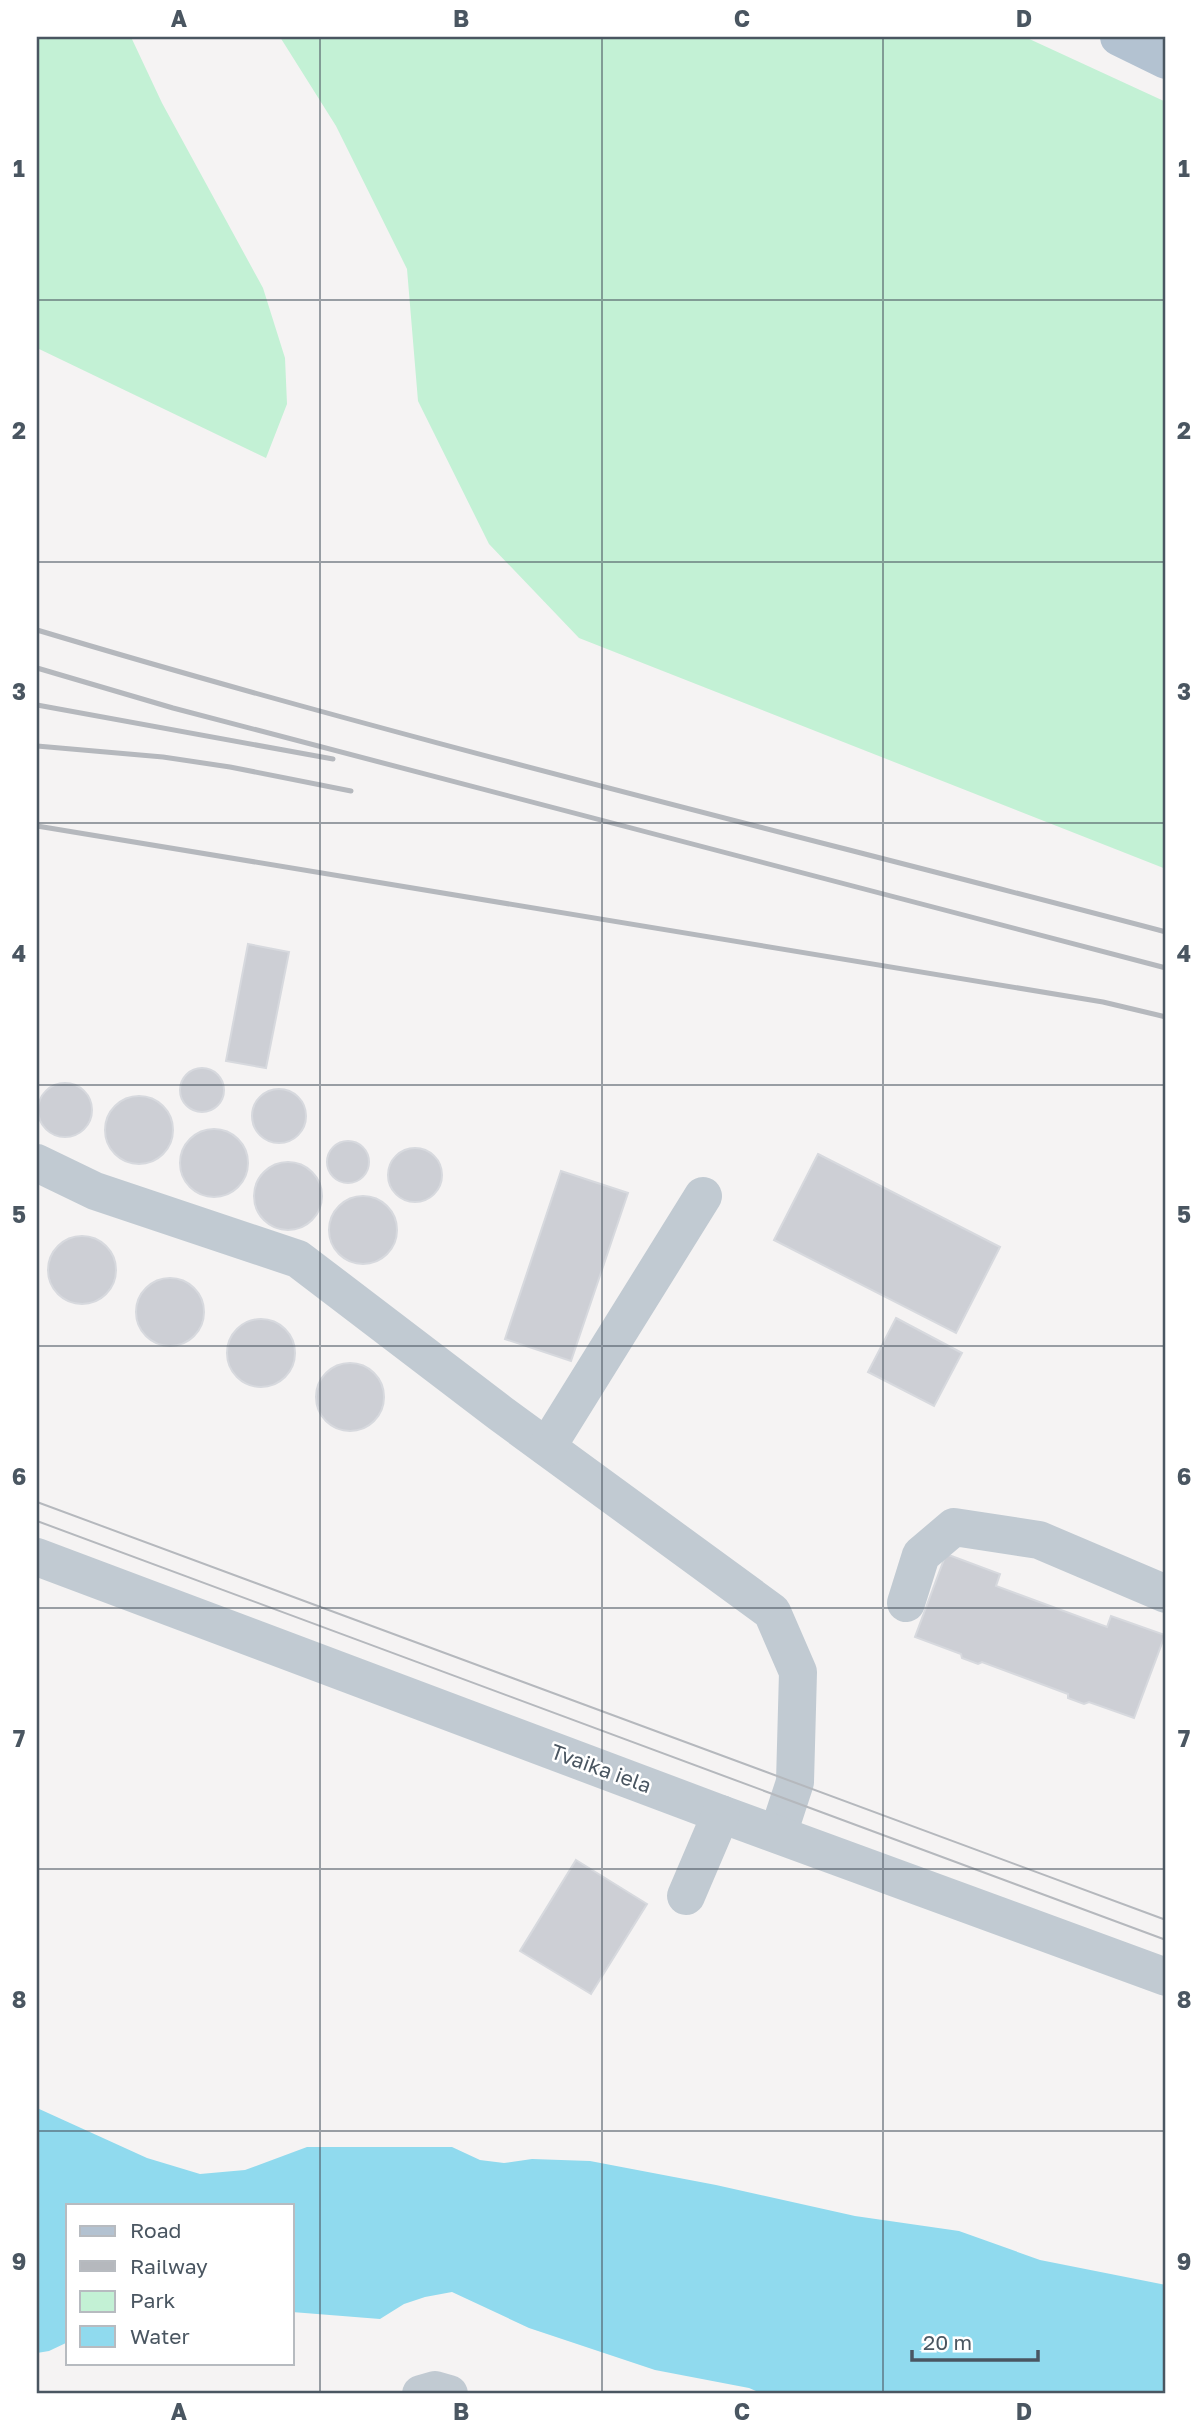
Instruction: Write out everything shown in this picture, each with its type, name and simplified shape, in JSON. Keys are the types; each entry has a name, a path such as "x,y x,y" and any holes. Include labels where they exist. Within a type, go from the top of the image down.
{"main road":[{"path":"1119,37 1166,60"}],"street":[{"path":"37,1163 95,1191 298,1259 772,1612 798,1672 795,1782 778,1834"},
{"path":"547,1447 703,1196"},
{"path":"906,1603 921,1555 954,1527 1039,1540 1166,1594"},
{"name":"Tvaika iela","path":"37,1558 1166,1977"},
{"path":"686,1896 721,1814"},
{"path":"421,2394 435,2390 449,2394"}],"green space":[{"path":"37,37 131,37 162,103 263,288 285,358 287,404 266,458 37,348"},
{"path":"280,37 1025,37 1166,102 1166,869 579,638 489,544 418,401 407,269 336,126"}],"water":[{"path":"37,2108 147,2158 200,2174 245,2170 307,2147 452,2147 480,2160 504,2163 532,2159 590,2161 716,2185 855,2216 959,2231 1040,2260 1166,2285 1166,2394 763,2394 749,2388 655,2370 529,2328 452,2292 404,2304 380,2319 294,2312 294,2204 66,2204 66,2343 37,2353"}],"building":[{"path":"248,944 289,952 266,1068 226,1061"},
{"path":"202,1068 217,1075 224,1090 217,1105 202,1112 187,1105 180,1090 187,1075"},
{"path":"65,1083 84,1091 92,1110 84,1129 65,1137 46,1129 38,1110 46,1091"},
{"path":"279,1089 298,1097 306,1116 298,1135 279,1143 260,1135 252,1116 260,1097"},
{"path":"146,1096 167,1111 173,1123 171,1143 163,1154 146,1164 132,1164 115,1154 107,1143 105,1123 115,1106 126,1098"},
{"path":"221,1129 242,1144 248,1156 246,1176 238,1187 221,1197 207,1197 190,1187 182,1176 180,1156 190,1139 201,1131"},
{"path":"348,1141 363,1147 369,1162 363,1177 348,1183 333,1177 327,1162 333,1147"},
{"path":"415,1148 434,1156 442,1175 434,1194 415,1202 396,1194 388,1175 396,1156"},
{"path":"818,1154 1000,1247 956,1333 774,1240"},
{"path":"295,1162 316,1177 322,1189 320,1209 312,1220 295,1230 281,1230 264,1220 256,1209 254,1189 264,1172 275,1164"},
{"path":"561,1171 628,1193 571,1361 505,1339"},
{"path":"370,1196 391,1211 397,1223 395,1243 387,1254 370,1264 356,1264 339,1254 331,1243 329,1223 339,1206 350,1198"},
{"path":"82,1236 95,1238 106,1246 114,1257 114,1283 106,1294 95,1302 82,1304 69,1302 58,1294 50,1283 48,1270 50,1257 58,1246 69,1238"},
{"path":"170,1278 183,1280 194,1288 202,1299 202,1325 194,1336 183,1344 170,1346 157,1344 146,1336 138,1325 136,1312 138,1299 146,1288 157,1280"},
{"path":"896,1318 962,1353 934,1406 868,1372"},
{"path":"261,1319 274,1322 285,1329 292,1340 295,1353 292,1366 285,1377 274,1384 261,1387 248,1384 237,1377 230,1366 227,1353 230,1340 237,1329 248,1322"},
{"path":"350,1363 363,1366 374,1373 381,1384 384,1397 381,1410 374,1421 363,1428 350,1431 337,1428 326,1421 319,1410 316,1397 319,1384 326,1373 337,1366"},
{"path":"946,1554 1000,1574 996,1586 1107,1627 1111,1616 1165,1635 1134,1718 1089,1702 1084,1704 1068,1698 1068,1694 982,1662 978,1664 962,1658 961,1654 915,1637"},
{"path":"576,1860 647,1904 591,1994 520,1951"}],"tram line":[{"path":"37,1502 1166,1920"},
{"path":"37,1521 1166,1940"}],"railway":[{"path":"37,630 459,749 1166,932"},
{"path":"37,668 173,708 1166,968"},
{"path":"37,705 333,759"},
{"path":"37,746 163,757 351,791"},
{"path":"37,826 1103,1002 1166,1017"}]}
